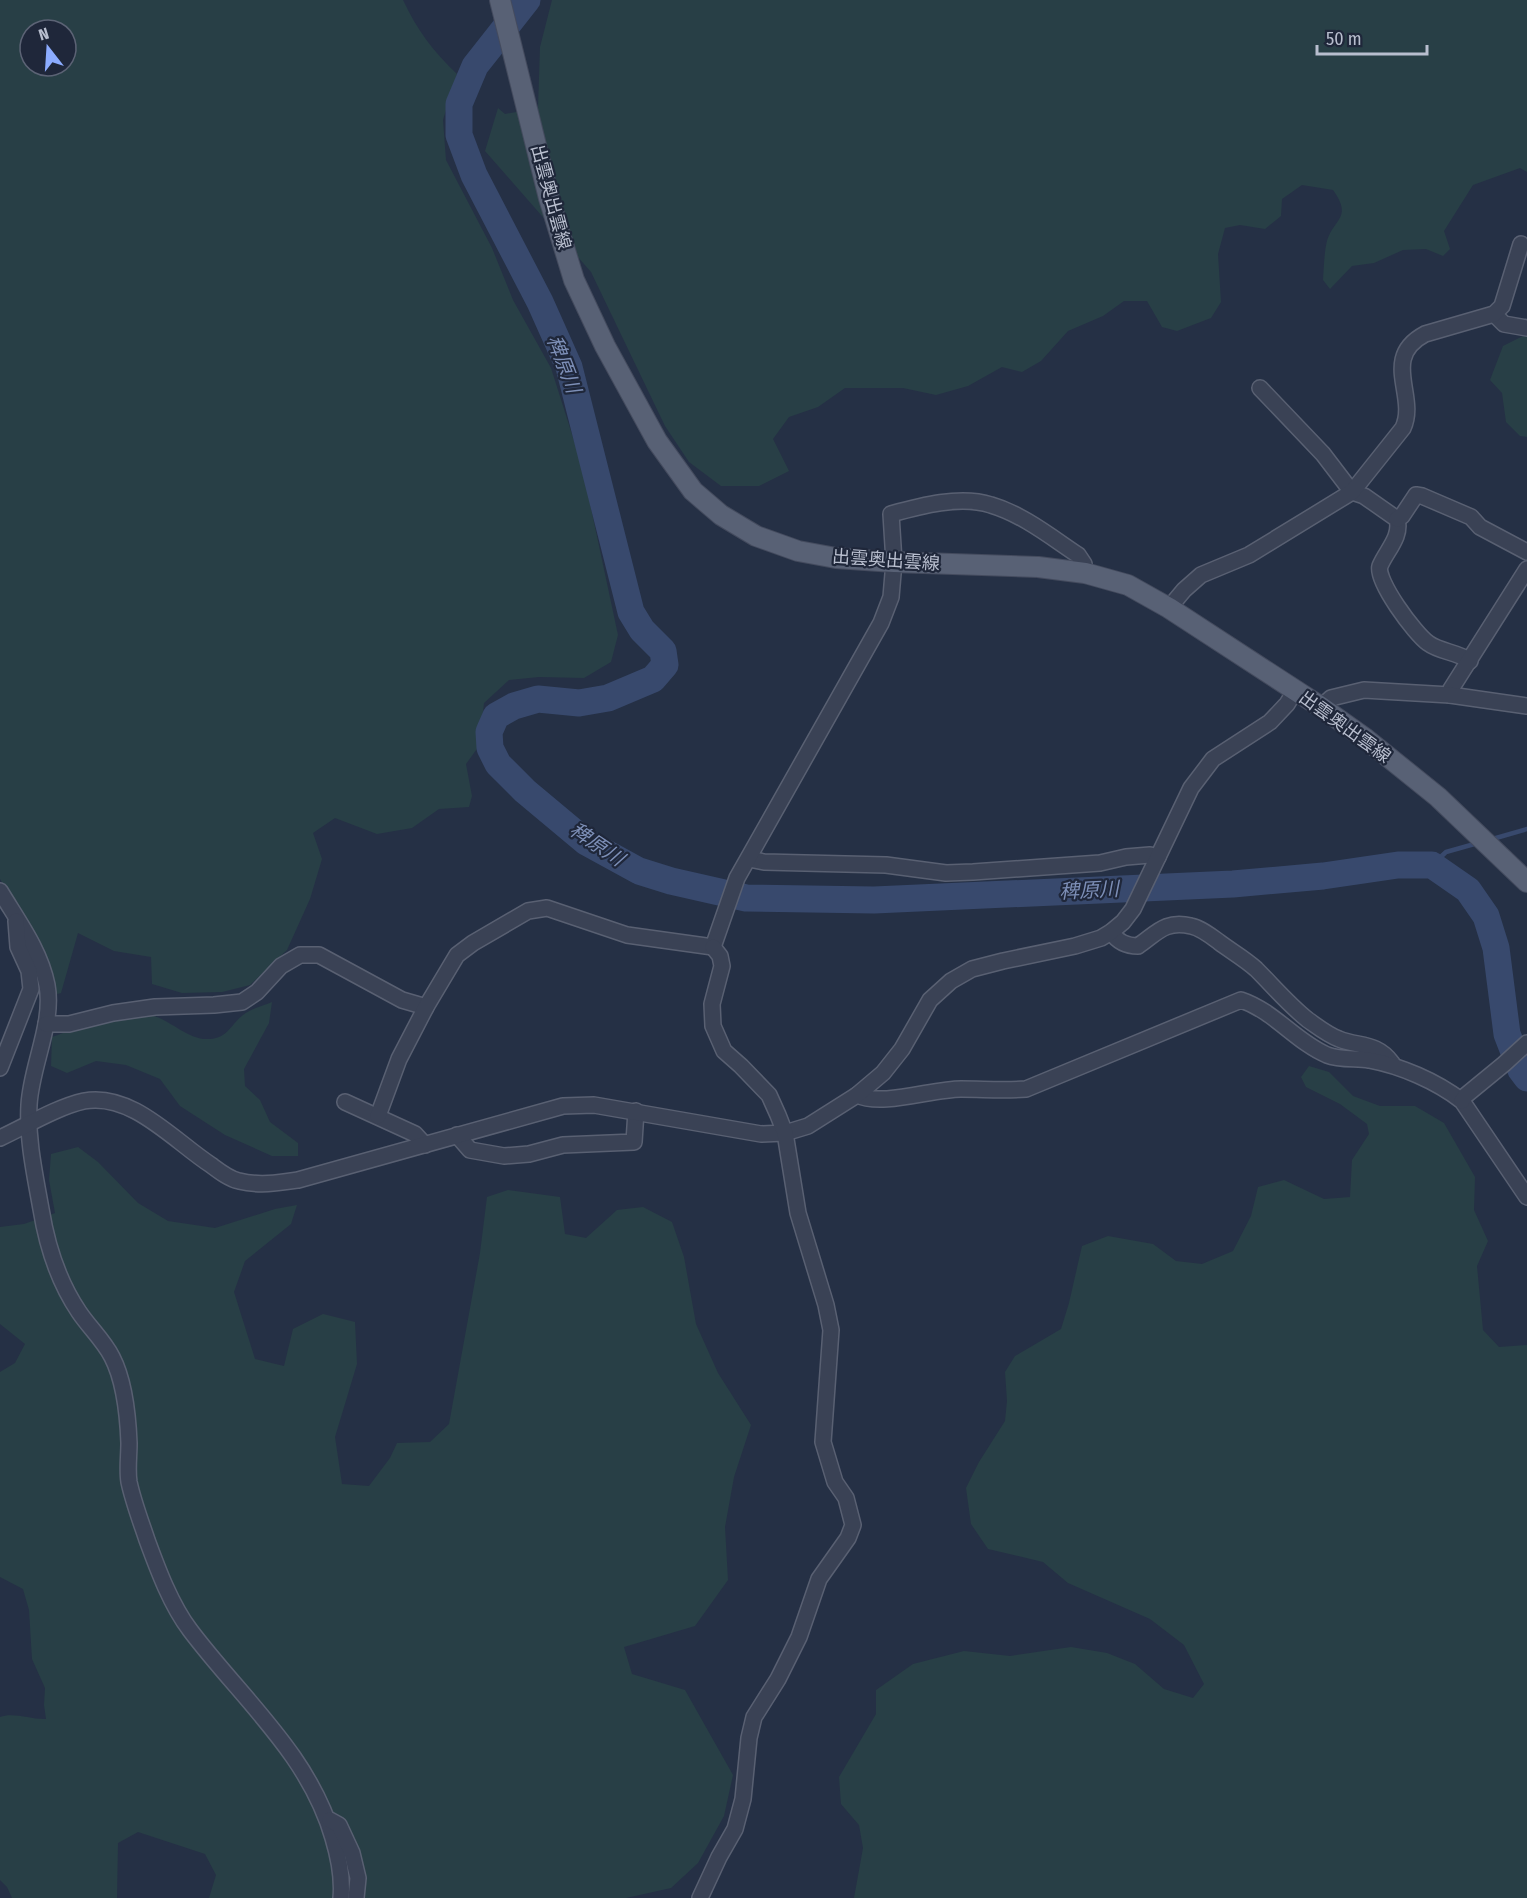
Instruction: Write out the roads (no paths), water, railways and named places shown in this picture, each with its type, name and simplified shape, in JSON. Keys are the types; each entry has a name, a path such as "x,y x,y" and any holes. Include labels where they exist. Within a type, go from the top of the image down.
{"main road":[{"name":"出雲奥出雲線","path":"500,0 549,198 574,280 604,346 657,441 693,491 721,515 756,536 798,551 836,558 894,562 1038,567 1085,573 1128,585 1169,608 1321,707 1393,760 1438,797 1527,882"}],"street":[{"path":"1169,608 1184,590 1201,576 1249,555 1352,492 1403,428 1408,417 1401,364 1416,339 1425,334 1494,314 1502,306 1521,244"},
{"path":"1494,314 1504,324 1527,328"},
{"path":"1260,388 1323,454 1352,492 1365,496 1397,519 1398,524 1392,548 1379,568 1381,579 1413,629 1427,643 1470,661"},
{"path":"1397,519 1402,516 1416,495 1422,496 1471,517 1480,527 1527,552"},
{"path":"713,947 737,878 881,623 891,597 894,562 891,514 930,504 960,502 989,504 1015,515 1078,555 1084,564 1085,573"},
{"path":"1450,695 1451,689 1527,569"},
{"path":"1321,707 1331,698 1364,690 1450,695 1527,706"},
{"path":"0,1138 78,1103 111,1101 140,1112 193,1153 237,1181 263,1185 298,1180 563,1106 594,1105 761,1134 788,1132 808,1126 857,1095 882,1073 902,1049 930,1000 951,981 972,969 1101,938 1123,922 1133,909 1191,788 1213,759 1270,722 1287,704 1295,691"},
{"path":"748,859 764,862 886,865 946,873 1100,863 1126,857 1150,855 1155,864"},
{"path":"0,891 32,943 42,965 48,988 46,1024 29,1102 29,1124 36,1179 52,1258 68,1294 112,1357 124,1396 128,1422 129,1480 147,1540 169,1591 189,1628 288,1748 307,1776 328,1818 343,1879 341,1898"},
{"path":"378,1116 399,1059 457,955 473,942 528,911 547,908 627,935 713,947 720,956 722,966 712,1005 713,1026 724,1051 769,1095 788,1132 798,1213 826,1305 831,1330 823,1442 835,1482 846,1498 853,1525 848,1538 819,1579 799,1638 778,1679 754,1717 749,1738 743,1799 735,1829 700,1898"},
{"path":"0,1068 31,989 29,970 18,947 16,918"},
{"path":"1111,932 1128,946 1138,945 1154,932 1165,927 1193,926 1254,967 1298,1012 1324,1031 1341,1040 1366,1045 1387,1057 1393,1066"},
{"path":"46,1024 69,1024 113,1013 156,1007 242,1002 257,992 281,966 300,955 319,955 402,1000 426,1007"},
{"path":"857,1095 865,1099 887,1099 962,1089 1002,1091 1026,1089 1241,1000 1253,1004 1311,1047 1330,1056 1368,1060 1393,1066 1431,1082 1462,1101 1527,1197"},
{"path":"1462,1101 1527,1042"},
{"path":"345,1102 415,1134 425,1145"},
{"path":"457,1135 470,1150 504,1156 530,1154 562,1145 634,1142 636,1111"},
{"path":"328,1818 339,1825 352,1853 358,1878 356,1898"}],"waterway":[{"name":"稗原川","path":"527,0 475,66 459,104 459,135 474,175 540,302 569,367 631,612 642,630 663,651 665,665 653,679 608,698 579,703 538,699 514,706 496,716 489,732 490,748 498,764 525,791 586,842 639,871 671,881 746,898 874,900 1233,884 1323,876 1398,865 1432,865 1468,890 1486,916 1496,948 1507,1034 1521,1070 1527,1078"},
{"path":"1489,840 1527,829"},
{"path":"1432,865 1446,852 1478,843"}]}
